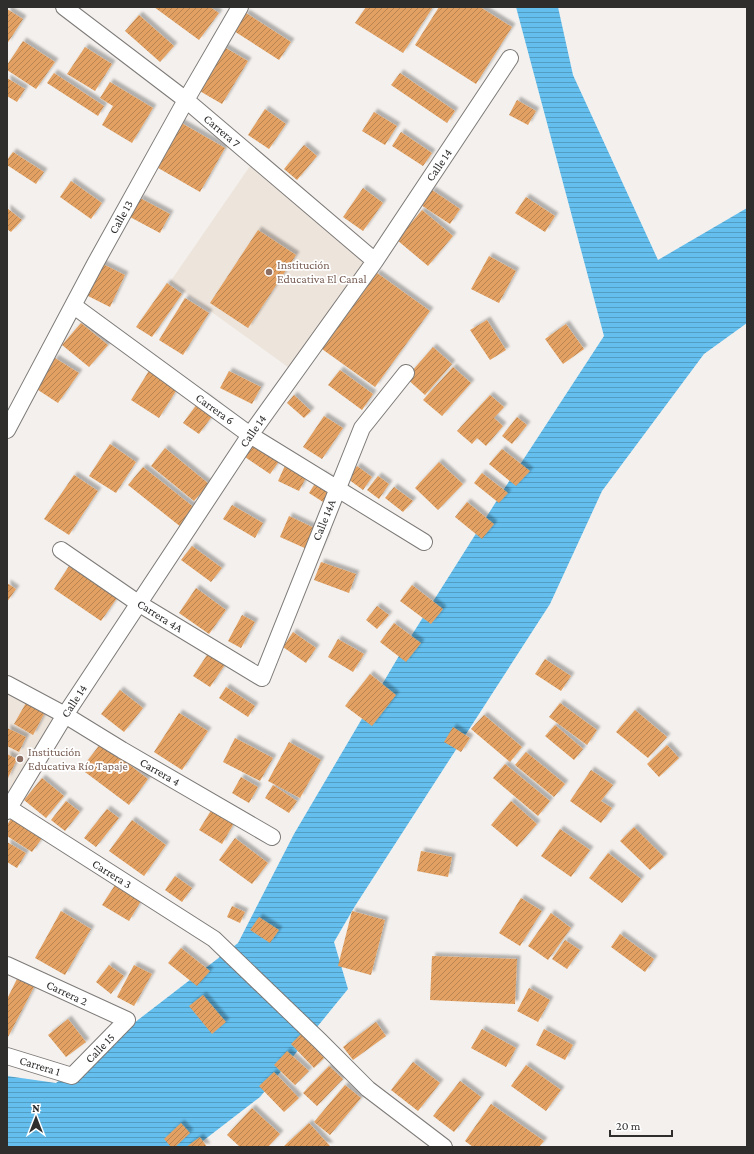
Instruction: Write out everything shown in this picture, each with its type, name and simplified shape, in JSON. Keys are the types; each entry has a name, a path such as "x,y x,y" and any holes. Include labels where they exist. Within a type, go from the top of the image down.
{"street":[{"name":"Carrera 7","path":"64,7 186,100 375,261"},
{"name":"Calle 13","path":"7,430 186,100 240,7"},
{"name":"Calle 14","path":"8,810 65,715 250,435 375,261 510,58"},
{"name":"Carrera 6","path":"74,306 250,435 424,542"},
{"name":"Calle 14A","path":"262,678 362,428 406,373"},
{"name":"Carrera 4A","path":"61,550 138,603 262,678"},
{"name":"Carrera 4","path":"7,684 65,715 122,750 272,837"},
{"name":"Carrera 3","path":"8,810 214,939 368,1089 444,1147"},
{"name":"Carrera 2","path":"7,965 127,1020"},
{"name":"Calle 15","path":"72,1076 127,1020"},
{"name":"Carrera 1","path":"7,1056 72,1076"}],"shaded area":[{"name":"Institución Educativa El Canal","path":"250,166 369,261 292,370 170,282"},
{"name":"Institución Educativa Río Tapaje","path":"7,692 58,717 7,800"}],"water":[{"path":"516,7 558,7 573,75 658,260 747,208 747,323 704,354 602,491 550,604 355,906 334,942 348,989 260,1097 195,1147 7,1147 7,1076 56,1083 238,943 294,834 403,649 506,486 604,336"}],"building":[{"path":"154,7 210,7 219,13 199,40"},
{"path":"366,7 433,7 403,53 355,23"},
{"path":"439,7 480,7 512,27 476,84 415,45"},
{"path":"7,9 23,19 7,44"},
{"path":"246,13 291,42 279,60 234,31"},
{"path":"139,15 174,46 160,62 125,31"},
{"path":"23,41 55,62 36,89 7,70 7,65"},
{"path":"85,47 112,64 95,91 67,74"},
{"path":"224,47 248,61 222,104 198,90"},
{"path":"54,73 104,106 98,116 47,83"},
{"path":"400,73 455,111 447,123 391,85"},
{"path":"7,78 25,89 17,102 7,96"},
{"path":"110,82 153,108 132,143 102,125 113,106 100,98"},
{"path":"517,100 536,111 528,125 509,115"},
{"path":"265,109 286,124 269,149 248,135"},
{"path":"374,112 397,126 385,145 362,131"},
{"path":"178,121 225,148 200,192 153,165"},
{"path":"401,132 432,153 423,166 392,146"},
{"path":"304,145 317,156 297,180 284,169"},
{"path":"13,152 44,172 36,184 7,165 7,160"},
{"path":"71,181 102,203 91,219 60,197"},
{"path":"363,188 383,203 363,231 343,217"},
{"path":"432,190 460,209 450,224 421,205"},
{"path":"526,197 555,216 545,232 515,213"},
{"path":"140,198 170,214 160,233 130,217"},
{"path":"7,208 22,220 11,232 7,229"},
{"path":"422,210 453,236 428,266 397,240"},
{"path":"258,230 296,255 248,328 210,303"},
{"path":"489,256 516,271 499,303 471,289"},
{"path":"101,263 125,275 110,307 86,295"},
{"path":"377,273 430,311 375,387 322,349"},
{"path":"167,283 182,294 152,337 136,327"},
{"path":"185,298 209,313 183,355 159,340"},
{"path":"487,320 506,350 490,360 470,330"},
{"path":"81,323 108,345 89,367 62,345"},
{"path":"566,324 584,349 563,364 545,339"},
{"path":"433,347 452,364 425,395 406,378"},
{"path":"55,358 79,373 58,403 35,388"},
{"path":"453,367 471,383 442,416 423,400"},
{"path":"150,369 179,386 159,418 131,400"},
{"path":"340,370 373,394 362,410 328,385"},
{"path":"229,371 261,387 252,404 220,388"},
{"path":"294,395 311,411 304,418 287,403"},
{"path":"490,395 504,407 494,418 503,426 486,446 477,438 472,444 457,431"},
{"path":"203,396 218,408 199,434 183,423"},
{"path":"324,416 343,428 322,459 303,447"},
{"path":"517,417 527,425 512,444 502,436"},
{"path":"256,440 282,457 270,474 245,457"},
{"path":"110,444 136,462 116,493 89,476"},
{"path":"165,448 209,484 194,501 151,466"},
{"path":"502,449 530,471 516,486 489,464"},
{"path":"288,459 310,470 299,491 278,481"},
{"path":"439,462 463,484 438,510 415,488"},
{"path":"357,466 372,477 363,490 348,479"},
{"path":"143,467 196,509 181,527 128,485"},
{"path":"482,473 508,493 499,503 474,483"},
{"path":"321,474 346,490 334,509 309,493"},
{"path":"74,475 98,491 69,535 44,519"},
{"path":"378,476 389,484 379,499 367,490"},
{"path":"394,487 413,501 403,512 385,498"},
{"path":"467,502 494,524 482,539 455,517"},
{"path":"232,505 263,523 255,538 223,519"},
{"path":"289,516 327,534 318,554 280,537"},
{"path":"192,546 222,568 211,582 181,560"},
{"path":"321,562 356,574 349,593 314,580"},
{"path":"69,566 117,598 101,621 54,589"},
{"path":"7,583 16,589 7,602"},
{"path":"412,585 443,609 431,624 400,601"},
{"path":"196,588 226,610 209,634 179,613"},
{"path":"377,606 389,615 377,629 366,620"},
{"path":"242,615 255,622 241,648 228,641"},
{"path":"394,623 421,643 406,662 380,642"},
{"path":"293,632 316,648 306,663 283,647"},
{"path":"338,639 364,654 353,672 328,657"},
{"path":"209,652 226,663 210,687 193,676"},
{"path":"545,659 571,676 561,691 535,674"},
{"path":"370,674 396,695 372,726 345,706"},
{"path":"226,687 255,706 248,717 219,698"},
{"path":"120,690 143,708 124,732 101,714"},
{"path":"26,703 44,714 33,735 14,724"},
{"path":"560,703 597,730 587,745 549,717"},
{"path":"635,710 667,737 648,758 616,732"},
{"path":"179,713 208,731 182,770 154,752"},
{"path":"484,715 522,747 510,762 471,729"},
{"path":"555,725 583,749 574,760 545,736"},
{"path":"453,727 470,738 461,752 444,742"},
{"path":"7,728 26,737 19,752 7,746"},
{"path":"235,738 273,758 260,781 223,762"},
{"path":"289,742 321,760 300,798 268,781"},
{"path":"101,743 148,779 129,805 81,769"},
{"path":"667,745 679,758 659,777 647,764"},
{"path":"526,752 565,784 554,797 515,765"},
{"path":"7,754 17,759 7,780"},
{"path":"505,764 550,801 538,816 493,778"},
{"path":"591,770 613,785 601,801 612,808 601,823 570,801"},
{"path":"241,777 258,787 249,803 232,793"},
{"path":"42,778 64,796 46,818 24,800"},
{"path":"273,785 297,801 289,813 265,798"},
{"path":"66,801 80,812 65,831 51,820"},
{"path":"511,801 537,824 517,847 491,825"},
{"path":"107,809 119,818 96,847 84,838"},
{"path":"212,809 234,823 222,844 199,830"},
{"path":"14,814 45,834 32,852 7,836 7,825"},
{"path":"132,820 166,845 144,876 109,851"},
{"path":"634,827 664,857 650,870 620,841"},
{"path":"560,829 590,850 571,877 541,856"},
{"path":"235,838 268,863 252,884 219,860"},
{"path":"7,842 26,853 17,868 7,862"},
{"path":"421,851 452,857 448,877 417,871"},
{"path":"608,853 641,879 622,903 589,878"},
{"path":"175,876 192,888 182,902 165,890"},
{"path":"115,885 141,901 129,921 102,905"},
{"path":"521,898 542,911 520,946 499,933"},
{"path":"232,906 245,912 240,923 227,917"},
{"path":"61,911 91,929 65,975 35,958"},
{"path":"352,911 385,920 371,975 338,966"},
{"path":"551,913 571,928 548,960 528,946"},
{"path":"259,917 279,930 270,943 250,930"},
{"path":"620,934 654,959 645,972 611,947"},
{"path":"565,940 580,950 567,969 552,959"},
{"path":"181,948 210,971 197,986 168,963"},
{"path":"432,956 517,959 515,1004 430,1000"},
{"path":"109,965 124,976 111,994 96,982"},
{"path":"134,965 152,974 134,1006 117,997"},
{"path":"17,979 34,987 7,1039 7,999"},
{"path":"529,988 550,1000 538,1022 517,1011"},
{"path":"203,995 226,1022 212,1034 189,1006"},
{"path":"68,1019 86,1042 66,1057 48,1035"},
{"path":"376,1022 386,1036 353,1060 343,1047"},
{"path":"482,1029 516,1048 506,1067 471,1048"},
{"path":"544,1029 573,1045 565,1060 536,1045"},
{"path":"301,1034 324,1058 314,1068 291,1044"},
{"path":"287,1051 309,1071 295,1085 274,1065"},
{"path":"413,1062 440,1083 418,1111 391,1090"},
{"path":"526,1065 561,1090 546,1111 511,1086"},
{"path":"329,1066 343,1079 317,1106 303,1093"},
{"path":"274,1072 299,1098 284,1112 259,1086"},
{"path":"460,1081 481,1097 454,1132 433,1116"},
{"path":"345,1085 361,1098 330,1135 314,1122"},
{"path":"491,1104 544,1141 539,1147 473,1147 465,1141"},
{"path":"252,1108 280,1134 268,1147 240,1147 227,1135"},
{"path":"181,1123 190,1133 175,1147 171,1147 164,1139"},
{"path":"309,1123 330,1146 283,1147"},
{"path":"200,1137 207,1147 186,1147"}],"place":[{"name":"Institución Educativa El Canal","path":"269,272"},
{"name":"Institución Educativa Río Tapaje","path":"20,759"}]}
